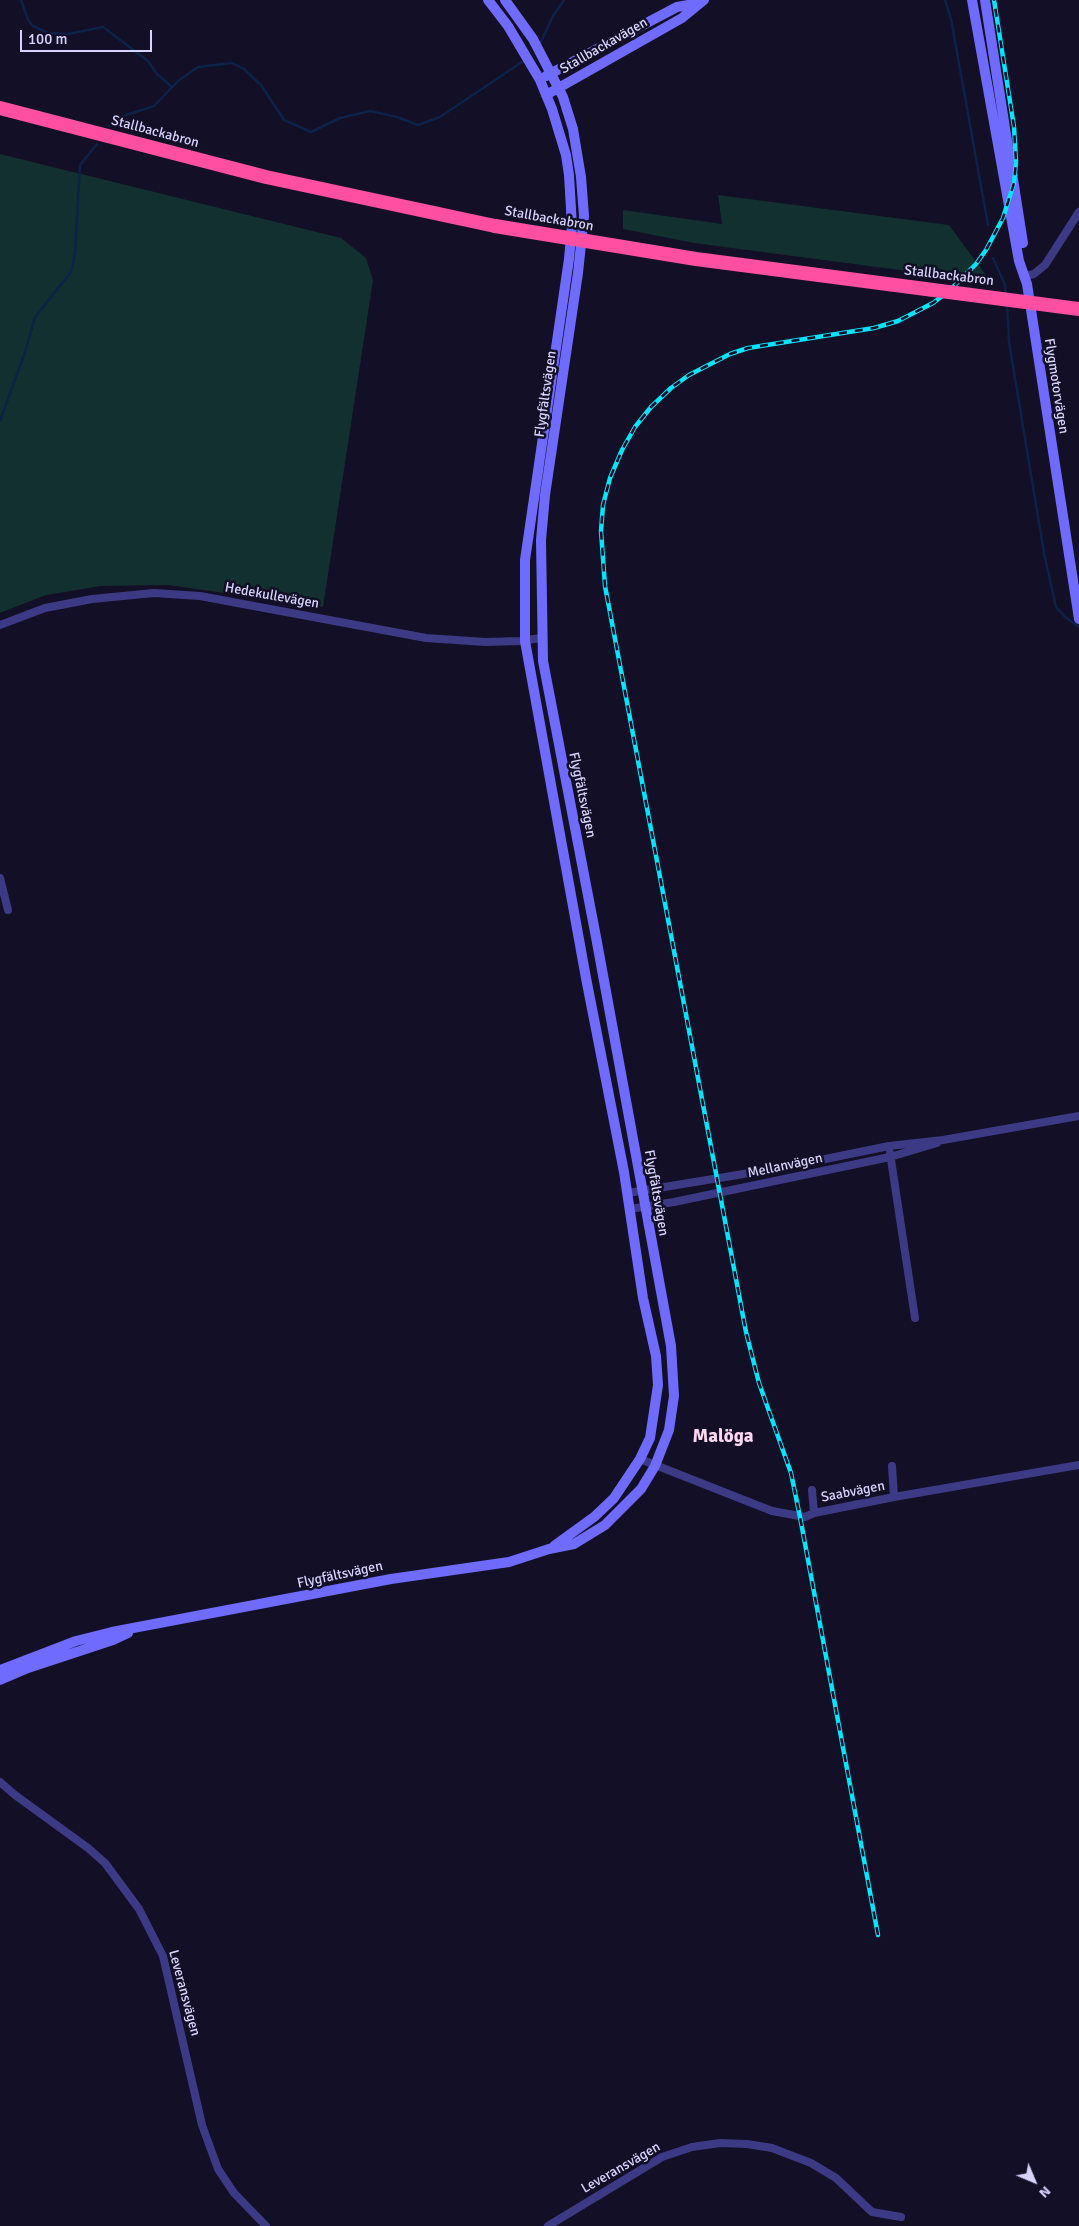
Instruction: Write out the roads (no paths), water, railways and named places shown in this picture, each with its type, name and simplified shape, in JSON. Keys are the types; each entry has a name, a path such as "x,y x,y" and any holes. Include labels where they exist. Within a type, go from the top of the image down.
{"highway":[{"name":"Stallbackabron","path":"0,109 266,177 495,226 696,259 1079,309"}],"street":[{"name":"Flygfältsvägen","path":"488,0 508,26 538,76 566,155 572,226 568,268 527,542 524,641 628,1193 644,1298 656,1356 658,1385 650,1438 640,1460 614,1498 594,1517 549,1549"},
{"name":"Flygfältsvägen","path":"0,1670 76,1642 112,1632 136,1629 391,1579 509,1562 549,1549 574,1544 605,1525 641,1489 655,1466 669,1430 674,1396 674,1369 582,864 557,742 543,661 541,638 541,540 545,495 578,273 584,216 577,150 567,109 559,88 532,39 505,0"},
{"name":"Flygmotorvägen","path":"972,0 1018,253 1025,276 1079,617"},
{"name":"Flygmotorvägen","path":"985,0 1026,262 1025,276"},
{"name":"Stallbackavägen","path":"538,76 551,73 677,7 702,1"},
{"name":"Stallbackavägen","path":"546,95 682,18 702,1"},
{"path":"1025,276 1034,274 1045,265 1079,212"},
{"name":"Hedekullevägen","path":"0,625 54,606 92,599 154,593 200,596 426,638 484,642 524,641 541,638"},
{"path":"0,878 8,910"},
{"name":"Mellanvägen","path":"628,1193 786,1167 888,1146 943,1140 1079,1116"},
{"name":"Mellanvägen","path":"630,1209 890,1157 943,1140"},
{"path":"888,1146 915,1318"},
{"name":"Saabvägen","path":"640,1460 772,1511 800,1517 894,1497 1079,1465"},
{"path":"892,1466 894,1497"},
{"path":"812,1490 814,1513"},
{"name":"Flygfältsvägen","path":"0,1680 36,1665 113,1640 136,1629"},
{"name":"Leveransvägen","path":"0,1782 15,1796 100,1858 139,1909 163,1956 202,2125 218,2169 234,2193 266,2226"},
{"name":"Leveransvägen","path":"548,2226 662,2157 692,2147 720,2143 747,2144 772,2148 811,2163 836,2178 872,2212 901,2217"}],"waterway":[{"path":"21,0 28,20 33,26 48,33 68,34 103,27 148,61 157,74 172,87"},
{"path":"539,46 553,16 564,0"},
{"path":"945,0 951,19 988,225"},
{"path":"109,126 126,115 154,106 178,81 198,67 232,63 244,69 261,85 284,120 311,132 340,118 370,111 397,117 418,125 440,117 525,60"},
{"path":"0,421 25,352 35,317 71,272 75,254 80,165 97,144"},
{"path":"993,258 1005,285 1006,296"},
{"path":"1007,304 1009,342 1044,553 1056,607 1065,617 1079,627"}],"railway":[{"path":"878,1935 791,1473 759,1383 746,1332 605,586 601,531 603,505 610,478 622,450 635,427 651,407 671,388 689,375 730,354 748,348 874,328 898,321 933,303 949,291 976,264 986,250 1003,218 1014,183 1016,162 1014,127 994,0"}],"district":[{"name":"Malöga","path":"723,1437"}]}
